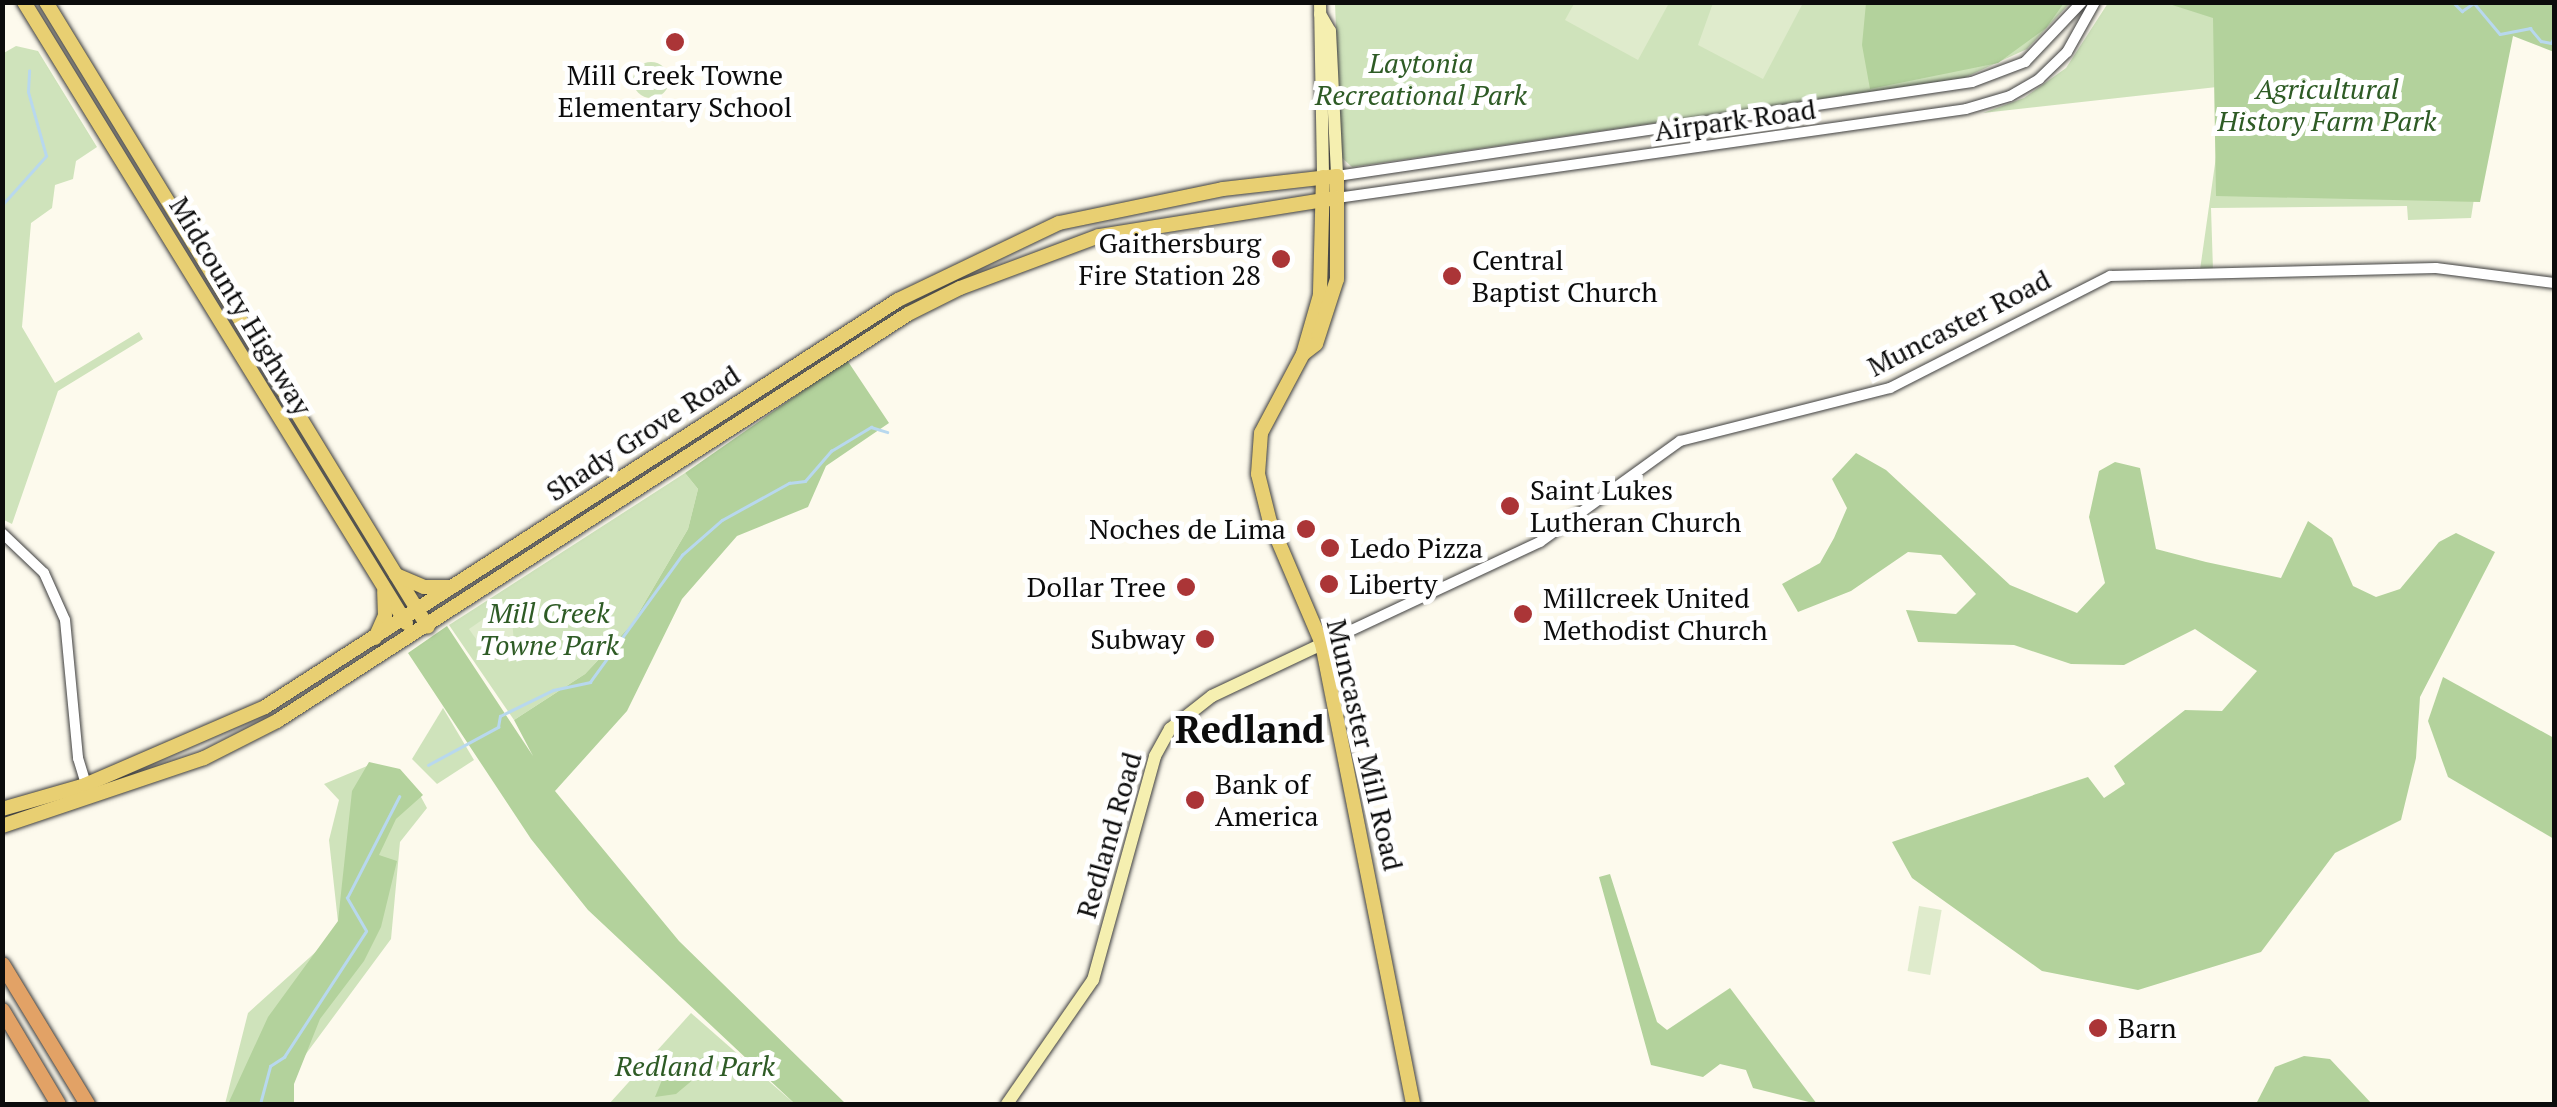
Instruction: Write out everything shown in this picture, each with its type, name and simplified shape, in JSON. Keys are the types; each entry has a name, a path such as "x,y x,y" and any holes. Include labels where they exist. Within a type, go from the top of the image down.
{"highway":[{"path":"2,964 87,1104"},
{"path":"2,1010 58,1104"}],"main road":[{"name":"Midcounty Highway","path":"24,2 421,631"},
{"name":"Midcounty Highway","path":"46,2 388,579"},
{"name":"Muncaster Mill Road","path":"1320,8 1330,176 1322,279 1303,354 1262,433 1258,474 1270,522 1322,644 1413,1104"},
{"name":"Shady Grove Road","path":"2,809 87,788 265,706 955,268 1059,223 1223,189 1330,176"},
{"name":"Shady Grove Road","path":"2,826 229,748 421,631 908,314 960,288 1098,236 1330,199"},
{"path":"374,638 387,606 388,579 424,587 452,586"},
{"name":"Redland Road","path":"1007,1104 1093,980 1155,756 1170,729 1222,690 1322,644"}],"street":[{"name":"Airpark Road","path":"1330,176 1972,82 2025,62 2082,2"},
{"name":"Airpark Road","path":"1330,199 1966,109 2010,96 2038,78 2067,52 2095,2"},
{"name":"Muncaster Road","path":"1322,644 1504,563 1680,440 1890,388 2110,276 2436,268 2554,283"},
{"path":"2,532 44,572 65,620 87,788"}],"green space":[{"path":"1575,2 1669,3 1638,60 1565,20"},
{"path":"1866,2 2064,3 2046,28 1998,63 1870,89 1862,45"},
{"name":"Laytonia Recreational Park","path":"1335,3 2070,3 2027,49 1964,78 1352,167 1341,157"},
{"path":"1713,3 1803,3 1763,79 1698,45"},
{"name":"Agricultural History Farm Park","path":"2108,3 2554,3 2504,6 2471,218 2408,220 2407,206 2211,208 2213,270 2200,270 2226,86 1983,113 2024,98 2066,68"},
{"name":"Agricultural History Farm Park","path":"2166,3 2554,3 2554,52 2513,36 2480,202 2216,196 2213,18"},
{"path":"16,46 38,51 97,147 76,161 73,179 55,185 52,208 31,223 22,327 55,383 139,332 143,339 58,391 12,524 2,519 2,54"},
{"path":"651,62 664,67 669,80 664,93 651,98 638,93 633,80 638,67"},
{"path":"847,360 889,423 826,466 808,507 737,536 682,599 627,711 555,791 679,941 846,1104 795,1104 588,910 531,839 408,653 447,626 533,756 514,720 585,674 632,624 688,529 698,489 685,473"},
{"path":"1856,453 1886,470 2010,585 2077,613 2105,583 2089,517 2099,471 2115,462 2140,468 2156,549 2206,562 2281,578 2308,521 2332,538 2353,586 2376,597 2400,589 2439,542 2456,533 2495,552 2420,697 2416,758 2401,820 2335,853 2261,952 2138,990 2042,971 1912,878 1892,842 2088,777 2104,798 2125,784 2114,766 2185,710 2222,711 2257,671 2195,629 2124,665 2071,664 2014,645 1918,642 1906,610 1956,614 1976,594 1941,555 1908,552 1851,591 1798,612 1782,584 1820,563 1847,508 1832,479"},
{"name":"Mill Creek Towne Park","path":"685,473 698,489 688,529 632,624 585,674 514,720 449,625"},
{"path":"498,609 512,620 514,642 490,659 469,629"},
{"path":"2443,677 2554,738 2554,839 2448,777 2428,721"},
{"path":"443,708 474,760 437,784 412,759"},
{"path":"369,762 400,769 423,795 396,819 379,855 397,861 381,927 364,961 320,1019 294,1084 294,1104 228,1104 268,1017 338,921 352,791"},
{"path":"367,766 421,797 427,808 400,842 391,939 283,1085 289,1104 225,1104 248,1013 339,931 329,840 339,800 324,784"},
{"path":"1610,874 1657,1022 1667,1030 1730,988 1817,1104 1753,1088 1746,1070 1720,1064 1703,1077 1651,1065 1599,877"},
{"path":"1919,906 1942,910 1930,975 1908,971"},
{"name":"Redland Park","path":"691,1013 795,1104 609,1104"},
{"path":"714,1051 737,1060 701,1073 676,1094 655,1097 662,1080"},
{"path":"2304,1056 2330,1059 2372,1104 2256,1104 2275,1067"}],"waterway":[{"path":"2453,2 2462,11 2474,3 2500,34 2530,28 2541,41 2551,43 2554,37"},
{"path":"2,205 46,156 28,92 29,71"},
{"path":"428,765 498,727 500,716 553,690 590,682 682,555 722,520 789,483 805,481 831,451 871,427 887,432"},
{"path":"260,1104 270,1066 284,1057 366,931 347,898 399,797"}],"place":[{"name":"Mill Creek Towne Elementary School","path":"675,42"},
{"name":"Gaithersburg Fire Station 28","path":"1281,259"},
{"name":"Central Baptist Church","path":"1452,276"},
{"name":"Saint Lukes Lutheran Church","path":"1510,506"},
{"name":"Noches de Lima","path":"1306,529"},
{"name":"Ledo Pizza","path":"1330,548"},
{"name":"Liberty","path":"1329,584"},
{"name":"Dollar Tree","path":"1186,587"},
{"name":"Millcreek United Methodist Church","path":"1523,614"},
{"name":"Subway","path":"1205,639"},
{"name":"Bank of America","path":"1195,800"},
{"name":"Barn","path":"2098,1028"}],"district":[{"name":"Redland","path":"1250,730"}]}
